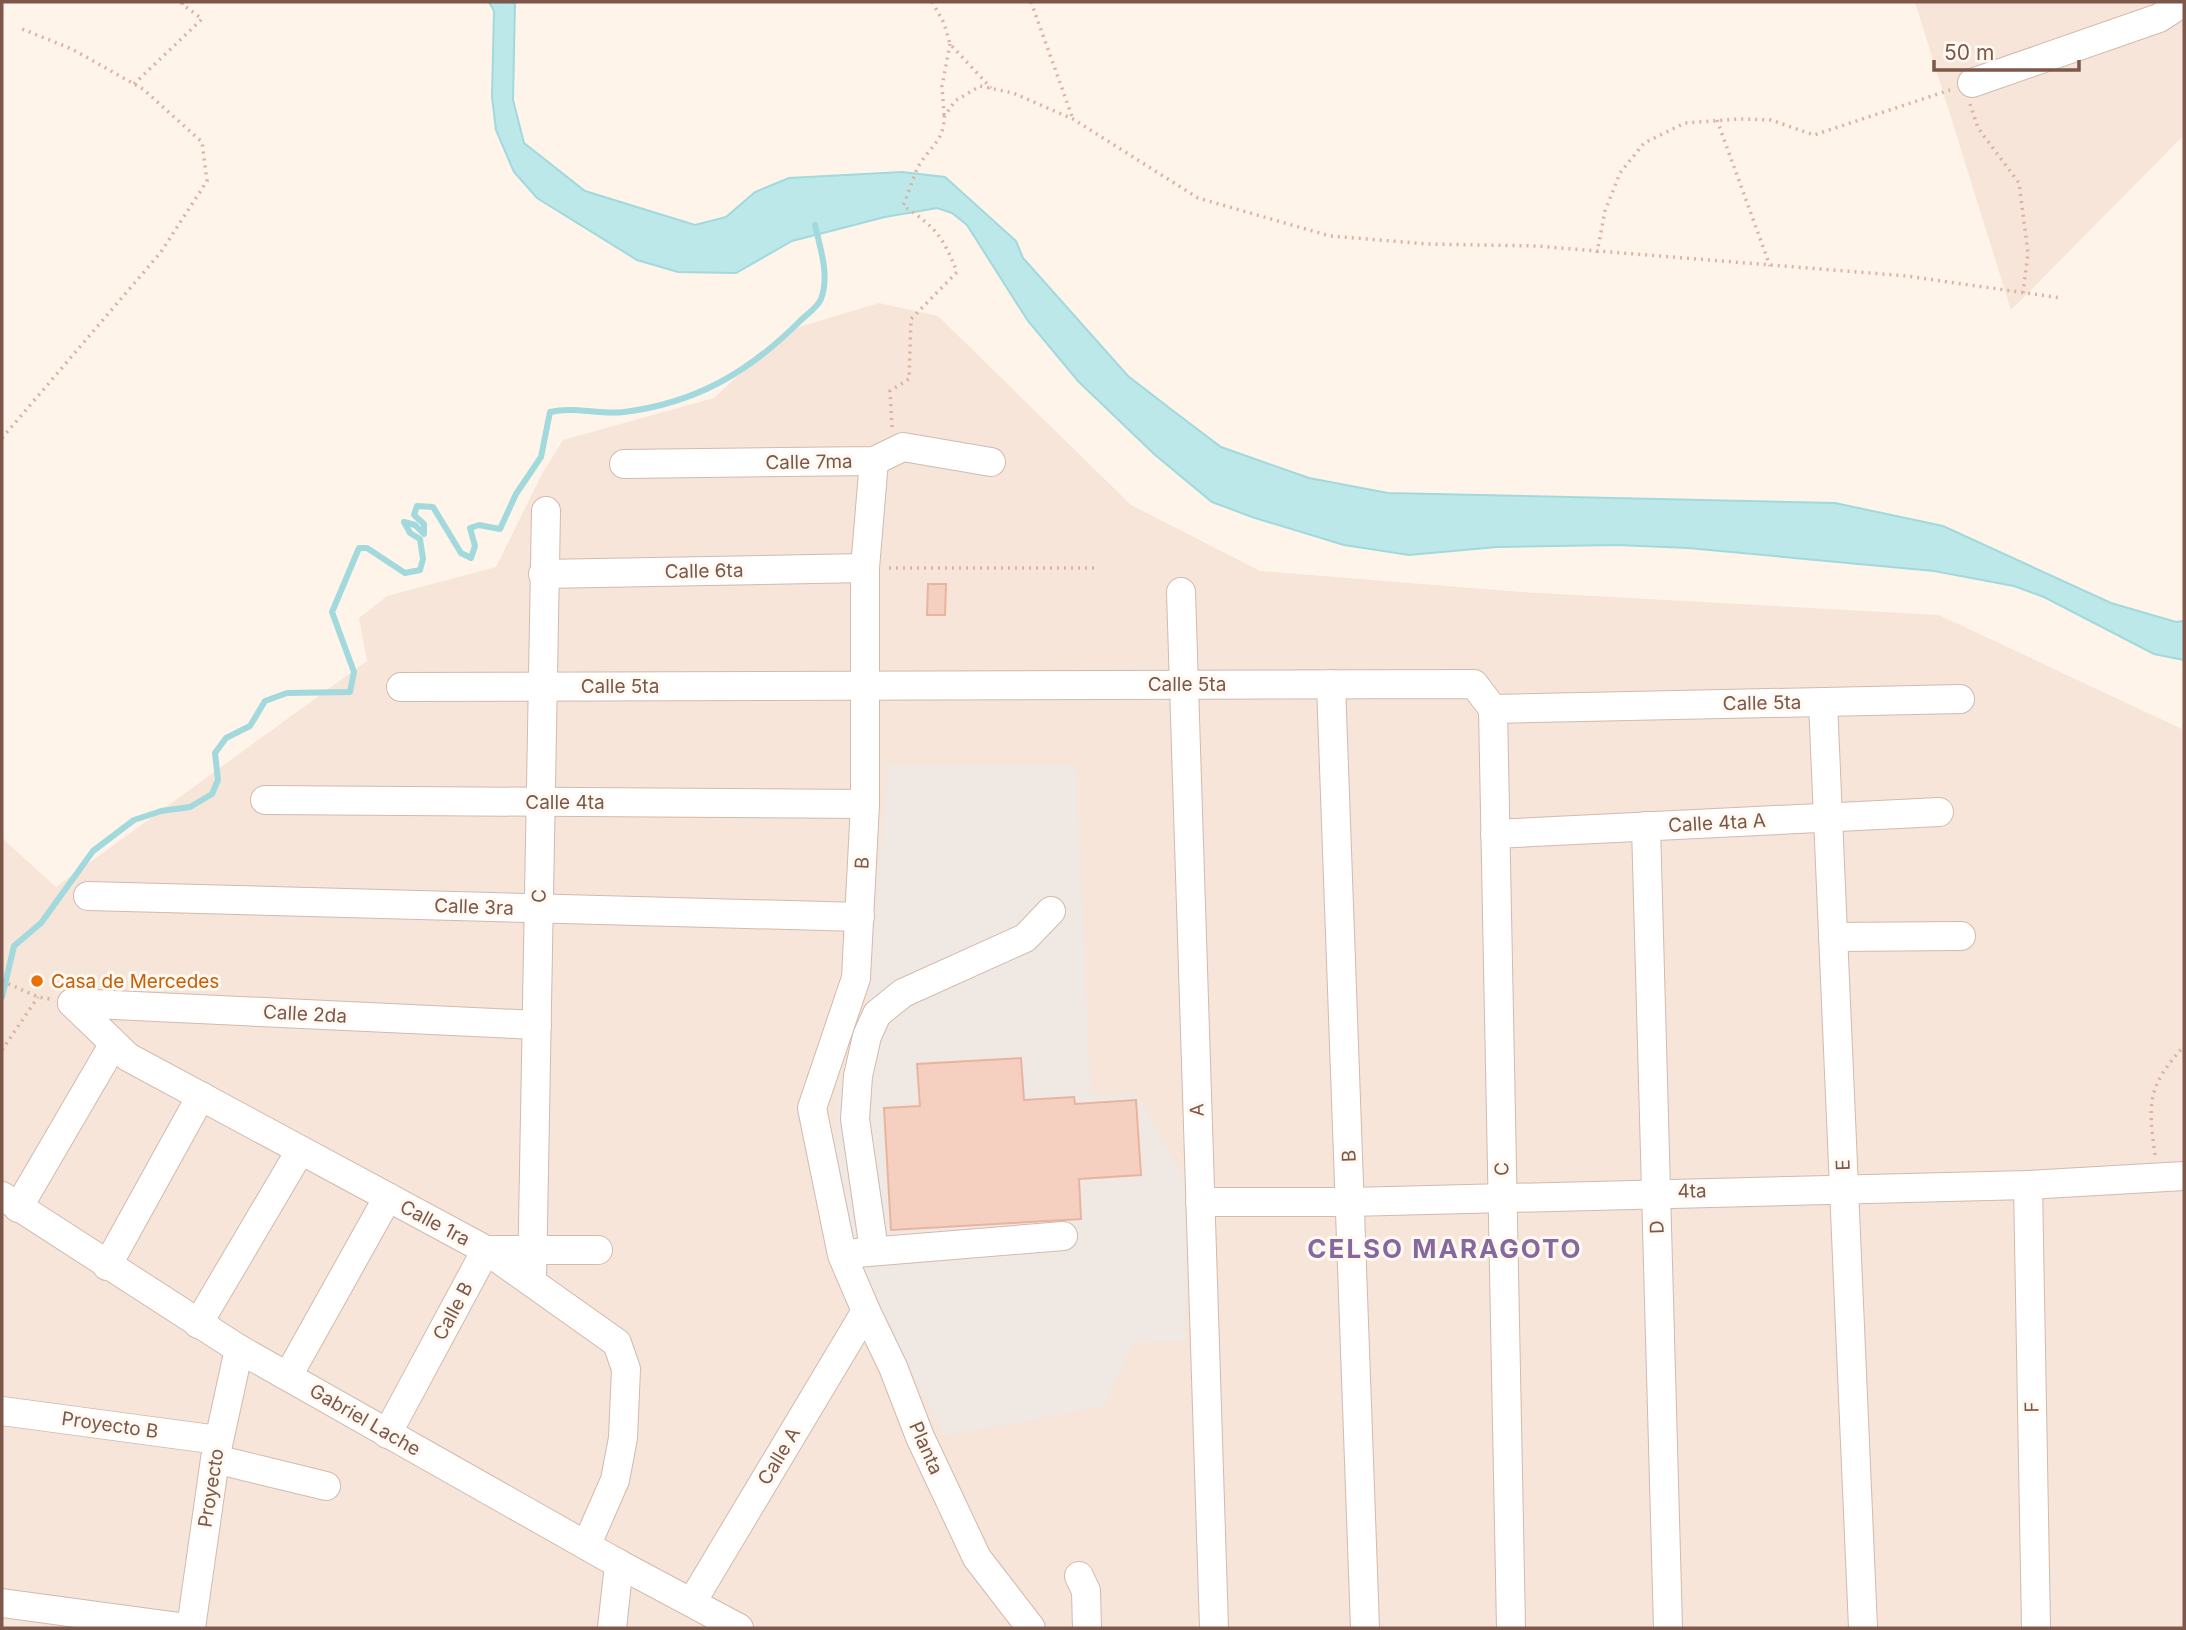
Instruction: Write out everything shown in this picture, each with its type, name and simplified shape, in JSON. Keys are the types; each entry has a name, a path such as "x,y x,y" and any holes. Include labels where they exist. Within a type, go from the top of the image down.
{"street":[{"path":"1968,84 2159,18 2184,2"},
{"name":"Calle 7ma","path":"624,464 884,455 903,447 991,462"},
{"name":"B","path":"842,1255 812,1108 856,978 865,804 865,568 884,455"},
{"name":"C","path":"532,1280 543,574 547,511"},
{"name":"Calle 6ta","path":"543,574 865,568"},
{"name":"A","path":"1181,592 1214,1628"},
{"name":"B","path":"1331,684 1365,1628"},
{"name":"Calle 5ta","path":"401,687 1474,684 1493,709 1960,699"},
{"name":"E","path":"1823,702 1863,1628"},
{"name":"C","path":"1493,709 1511,1628"},
{"name":"Calle 4ta","path":"265,800 865,804"},
{"name":"Calle 4ta A","path":"1495,834 1939,812"},
{"name":"D","path":"1646,826 1668,1628"},
{"name":"Calle 3ra","path":"88,896 860,917"},
{"path":"874,1250 855,1119 858,1076 867,1036 877,1014 903,993 1025,938 1051,912"},
{"path":"1833,937 1961,936"},
{"name":"Calle 2da","path":"72,1003 537,1025"},
{"name":"Calle 1ra","path":"72,1003 128,1057 486,1250 532,1280 617,1343 626,1368 623,1438 615,1480 587,1544"},
{"path":"10,1202 113,1045"},
{"path":"107,1266 201,1096"},
{"path":"198,1324 300,1151"},
{"name":"4ta","path":"1200,1202 1350,1202 1656,1192 2028,1185 2171,1177"},
{"name":"F","path":"2028,1185 2036,1628"},
{"path":"288,1376 388,1197"},
{"name":"Gabriel Lache","path":"10,1202 239,1349 619,1564 739,1628"},
{"path":"842,1255 874,1250 1063,1236"},
{"path":"486,1250 598,1250"},
{"name":"Calle B","path":"387,1434 486,1250"},
{"name":"Planta","path":"842,1255 893,1367 920,1437 977,1558 1031,1628"},
{"name":"Calle A","path":"692,1602 866,1311"},
{"name":"Proyecto","path":"189,1628 216,1450 239,1349"},
{"name":"Proyecto B","path":"2,1411 216,1450 326,1486"},
{"path":"612,1628 619,1564"},
{"path":"1079,1576 1086,1591 1087,1628"},
{"path":"2,1602 189,1628"}],"path":[{"path":"134,84 202,19 182,4 184,2"},
{"path":"884,455 890,391 909,379 911,320 957,272 949,252 930,222 903,206 918,166 936,146 945,129 942,86 950,44 944,23 932,2"},
{"path":"1031,2 1073,118"},
{"path":"2,438 161,251 207,181 202,142 134,84 72,49 22,29"},
{"path":"950,44 992,88"},
{"path":"1597,253 1605,211 1620,173 1644,143 1685,123 1771,120 1814,135 1968,84 1978,128 2020,183 2028,253 2023,293"},
{"path":"944,117 955,101 980,86 1013,93 1073,118 1198,198 1330,236 1428,244 1536,246 1907,276 2062,298"},
{"path":"1717,120 1770,266"},
{"path":"865,568 1097,568"},
{"path":"2,981 38,997 72,1003"},
{"path":"2,1050 38,997"},
{"path":"2171,1177 2149,1109 2159,1077 2184,1046"}],"shaded area":[{"path":"1915,2 2184,2 2184,135 2011,310"},
{"path":"879,303 938,316 1131,505 1260,571 1521,592 1939,615 2184,730 2184,1628 2,1628 2,838 56,887 367,661 359,618 387,596 496,567 542,474 563,440 714,398 786,331"},
{"path":"1076,764 1091,1094 1136,1093 1191,1189 1185,1341 1133,1343 1104,1407 944,1436 863,1276 836,1190 837,1092 868,1002 888,765"}],"water":[{"path":"489,2 515,3 513,100 524,143 585,191 695,225 726,217 755,192 789,178 902,172 945,177 1016,241 1023,258 1128,376 1221,447 1309,478 1388,493 1835,503 1943,526 2111,603 2176,622 2184,621 2184,660 2154,654 2044,597 2014,586 1934,571 1688,548 1617,545 1497,547 1409,555 1344,545 1212,502 1154,454 1078,381 1028,321 967,225 952,213 937,208 885,217 792,241 736,273 678,272 637,260 537,198 514,172 496,130 492,97 494,11"}],"building":[{"path":"928,584 946,584 945,615 927,615"},
{"path":"1021,1058 1024,1100 1074,1097 1075,1104 1136,1100 1141,1175 1079,1179 1081,1219 891,1230 884,1108 920,1106 917,1064"}],"waterway":[{"path":"2,997 14,946 41,923 93,851 134,820 161,811 190,807 212,794 218,780 215,753 226,738 250,726 265,701 287,693 350,692 354,672 332,612 359,548 367,548 405,573 420,570 423,559 420,539 410,533 404,522 415,525 424,534 424,524 414,515 417,506 433,507 461,553 471,558 475,546 470,528 479,525 500,529 516,494 541,457 550,412 568,410 614,413 650,408 698,393 741,370 781,339 819,302 825,281 815,225"}],"place":[{"name":"Casa de Mercedes","path":"37,981"}],"district":[{"name":"CELSO MARAGOTO","path":"1445,1248"}]}
